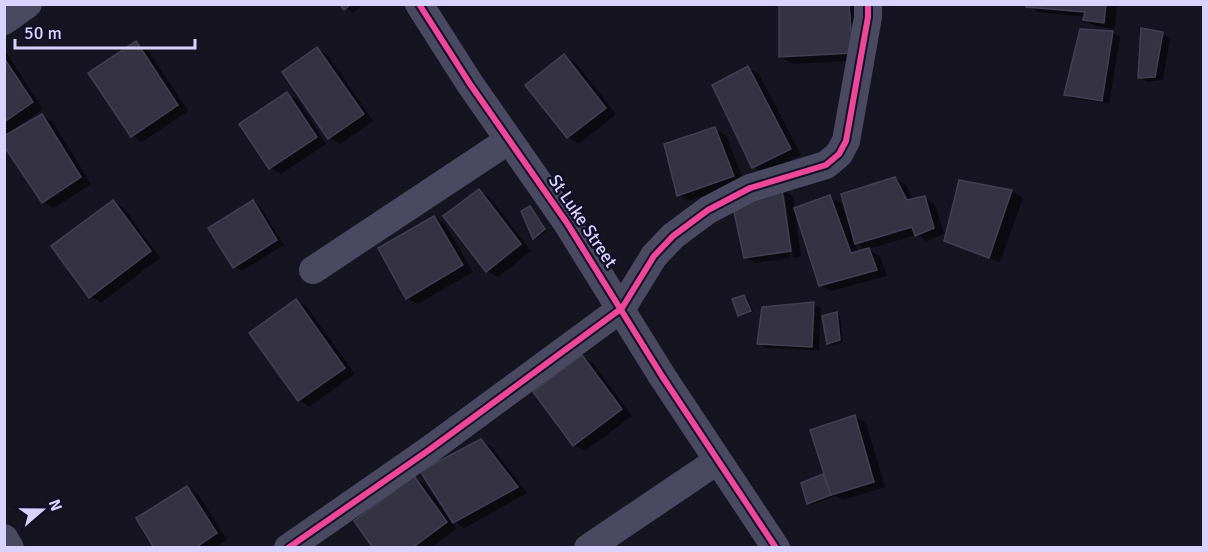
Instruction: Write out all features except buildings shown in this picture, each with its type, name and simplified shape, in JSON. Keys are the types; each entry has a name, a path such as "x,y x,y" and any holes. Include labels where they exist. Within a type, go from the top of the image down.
{"street":[{"path":"4,21 28,4"},
{"name":"St Luke Street","path":"419,4 470,84 567,223 622,308 662,376 776,548"},
{"path":"288,548 429,450 622,308 654,256 673,236 708,210 750,188 826,165 839,154 846,141 868,17 867,4"},
{"path":"314,270 510,140"},
{"path":"588,548 717,461"},
{"path":"4,538 10,548"}],"cycle path":[{"path":"419,4 470,84 567,223 662,376 776,548"},
{"path":"288,548 429,450 622,308 654,256 673,236 708,210 750,188 826,165 839,154 846,141 868,17 868,4"}]}
